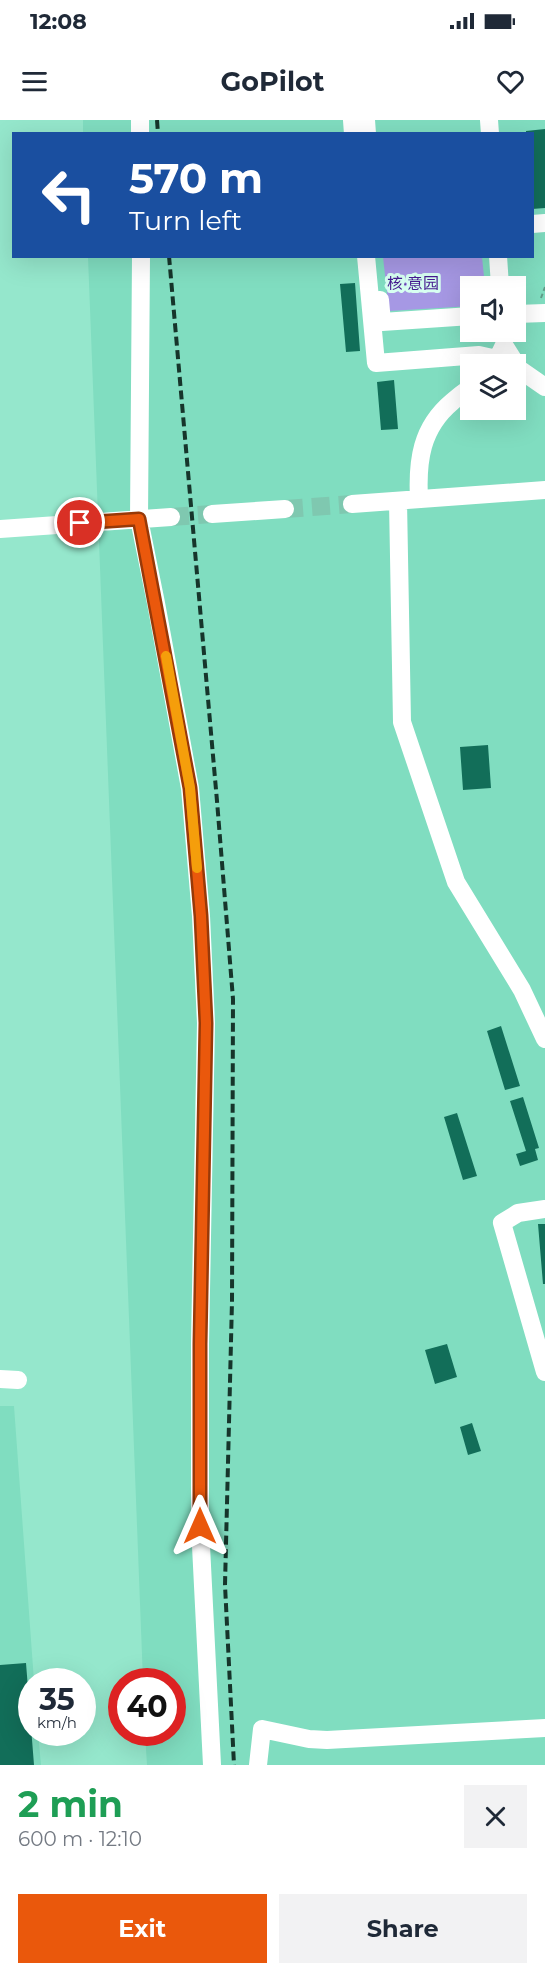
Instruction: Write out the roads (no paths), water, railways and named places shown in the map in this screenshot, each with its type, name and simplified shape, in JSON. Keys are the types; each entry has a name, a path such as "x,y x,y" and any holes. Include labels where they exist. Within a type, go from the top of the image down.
{"street":[{"path":"141,258 139,519 190,788 201,916 206,1023 200,1344 200,1526 212,1765"},
{"path":"366,258 376,363 479,355 500,350 519,369 545,387"},
{"path":"377,258 382,322 460,317"},
{"path":"498,258 499,276"},
{"path":"526,314 545,313"},
{"path":"419,499 418,481 422,445 439,413 460,397"},
{"path":"352,504 545,490"},
{"path":"399,501 402,722 456,882 522,990 545,1039"},
{"path":"212,514 285,509"},
{"path":"0,529 171,517"},
{"path":"545,1209 518,1213 502,1223 545,1371"},
{"path":"258,1765 262,1729 309,1739 327,1740 545,1728"}],"tunnel":[{"path":"285,509 352,504"},
{"path":"171,517 212,514"}],"railway":[{"path":"157,120 158,132"},
{"path":"169,258 233,999 232,1301 225,1585 234,1765"}],"park label":[{"name":"核·意园","path":"413,283"}]}
